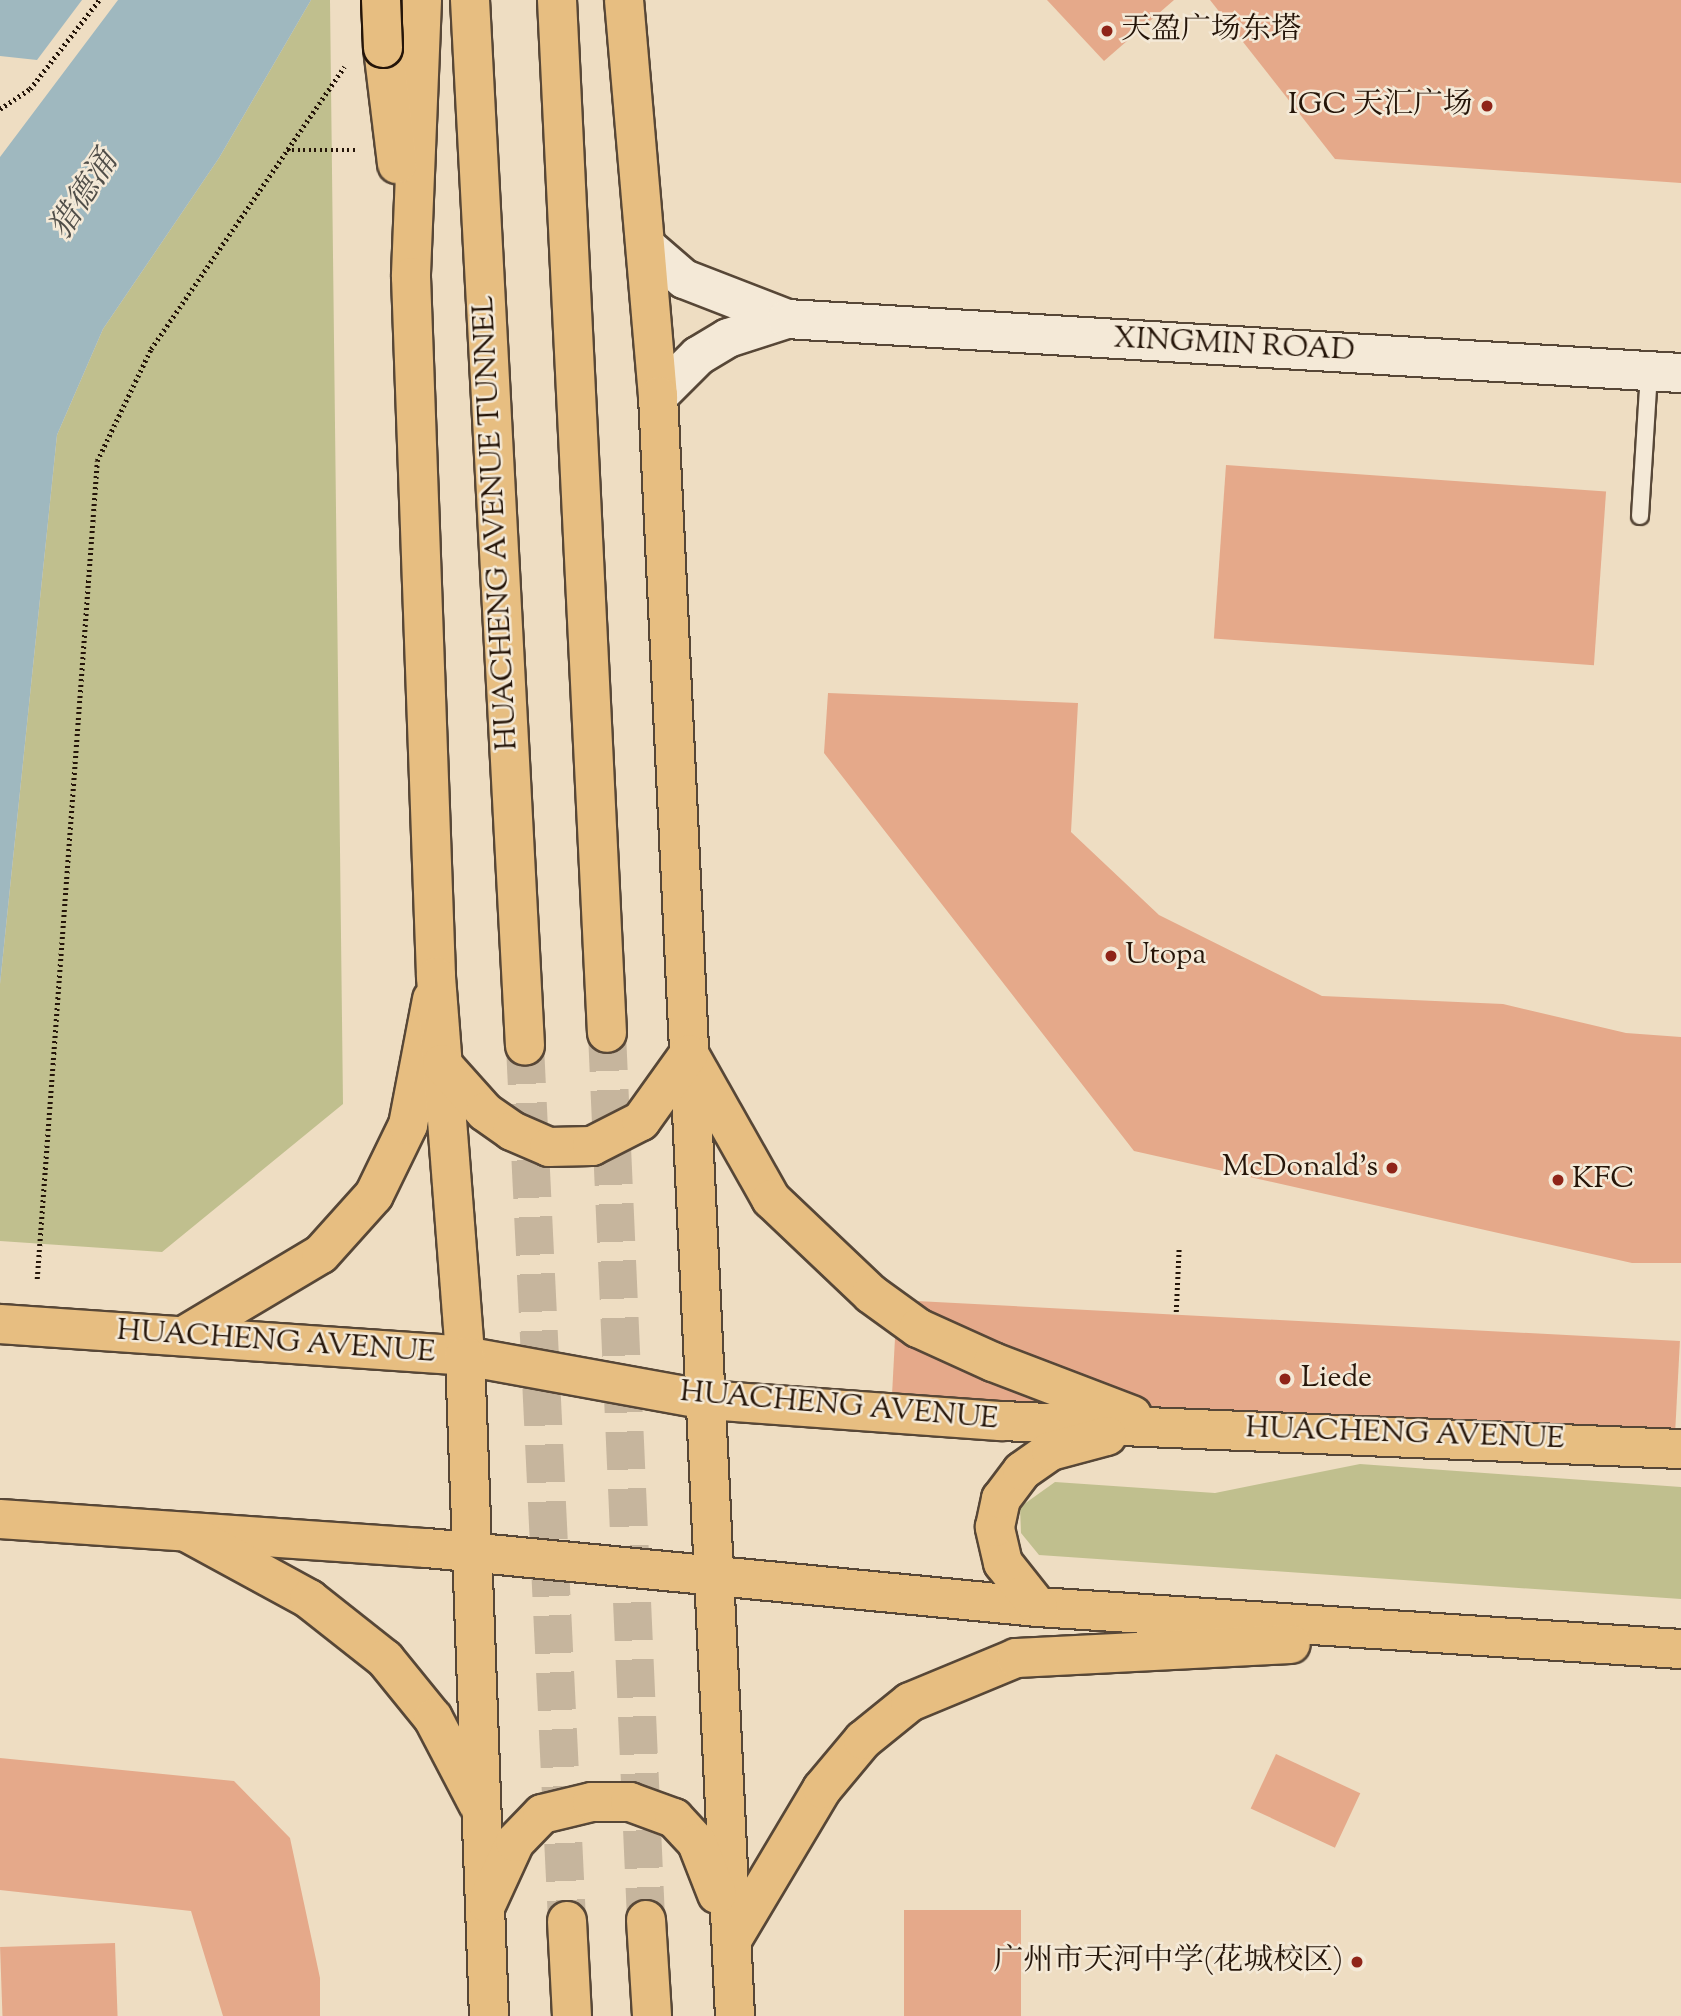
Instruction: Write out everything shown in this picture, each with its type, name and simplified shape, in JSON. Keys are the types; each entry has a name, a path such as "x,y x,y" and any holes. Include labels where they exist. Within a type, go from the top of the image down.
{"main road":[{"path":"381,0 368,52 411,277"},
{"name":"HUACHENG AVENUE TUNNEL","path":"470,0 525,1046"},
{"path":"557,0 607,1033"},
{"path":"624,0 648,248 658,396 717,1580 735,2016"},
{"path":"422,4 411,277 436,976 465,1356 467,1552 489,2016"},
{"path":"184,1336 321,1254 373,1195 408,1125 436,976"},
{"path":"442,1064 485,1112 512,1131 550,1147 592,1146 641,1121 689,1054"},
{"path":"689,1054 771,1199 871,1294 918,1328 993,1362 1160,1426"},
{"name":"HUACHENG AVENUE","path":"0,1324 465,1356 706,1400 1160,1426 1681,1449"},
{"path":"1038,1607 1003,1563 995,1527 1001,1499 1021,1471 1051,1451 1160,1426"},
{"path":"0,1519 179,1528 467,1552 717,1580 1038,1607 1681,1649"},
{"path":"179,1528 309,1599 385,1659 433,1718 478,1804"},
{"path":"732,1940 822,1789 863,1740 910,1702 969,1672 1016,1658 1474,1634"},
{"path":"484,1909 515,1842 542,1814 592,1801 630,1802 674,1818 697,1843 732,1940"},
{"path":"646,1920 652,2016"},
{"path":"568,1921 572,2016"}],"street":[{"name":"XINGMIN ROAD","path":"648,248 684,279 788,319 1665,372"},
{"name":"XINGMIN ROAD","path":"658,396 698,356 727,338 788,319"}],"lane":[{"path":"1640,516 1665,372"}],"path":[{"path":"0,109 30,89 99,0"},
{"path":"37,1279 97,461 151,349 287,150 368,52"},
{"path":"287,150 357,150"},
{"path":"1176,1312 1179,1247"}],"shaded area":[{"path":"311,0 330,0 343,1104 162,1252 0,1241 0,984 57,435 103,329 219,158"},
{"path":"1360,1464 1681,1487 1681,1599 1039,1555 1021,1533 1020,1507 1055,1482 1215,1493"}],"water":[{"path":"0,0 82,0 37,60 0,56"},
{"name":"猎德涌","path":"118,0 311,0 219,158 103,329 57,435 0,984 0,157"}],"building":[{"name":"天盈广场东塔","path":"1047,0 1174,0 1104,61"},
{"name":"IGC 天汇广场","path":"1210,0 1681,0 1681,183 1335,159"},
{"path":"1226,465 1606,492 1594,665 1214,639"},
{"name":"Utopa","path":"828,693 1078,703 1071,832 1159,915 1322,996 1503,1004 1626,1033 1681,1037 1681,1263 1632,1263 1134,1151 824,753"},
{"name":"Liede","path":"897,1300 1680,1341 1674,1456 891,1415"},
{"path":"1276,1754 1360,1793 1335,1848 1251,1808"},
{"path":"0,1758 234,1781 290,1838 320,1978 320,2016 223,2016 191,1911 0,1890"},
{"path":"904,1910 1021,1910 1021,2016 904,2016"},
{"path":"115,1943 118,2016 2,2016 0,1947"}],"tunnel":[{"path":"607,1033 646,1920"},
{"path":"525,1046 567,1921"}],"place":[{"name":"天盈广场东塔","path":"1107,31"},
{"name":"IGC 天汇广场","path":"1487,106"},
{"name":"Utopa","path":"1111,956"},
{"name":"McDonald's","path":"1392,1168"},
{"name":"KFC","path":"1558,1180"},
{"name":"Liede","path":"1285,1379"},
{"name":"广州市天河中学(花城校区)","path":"1357,1962"}]}
